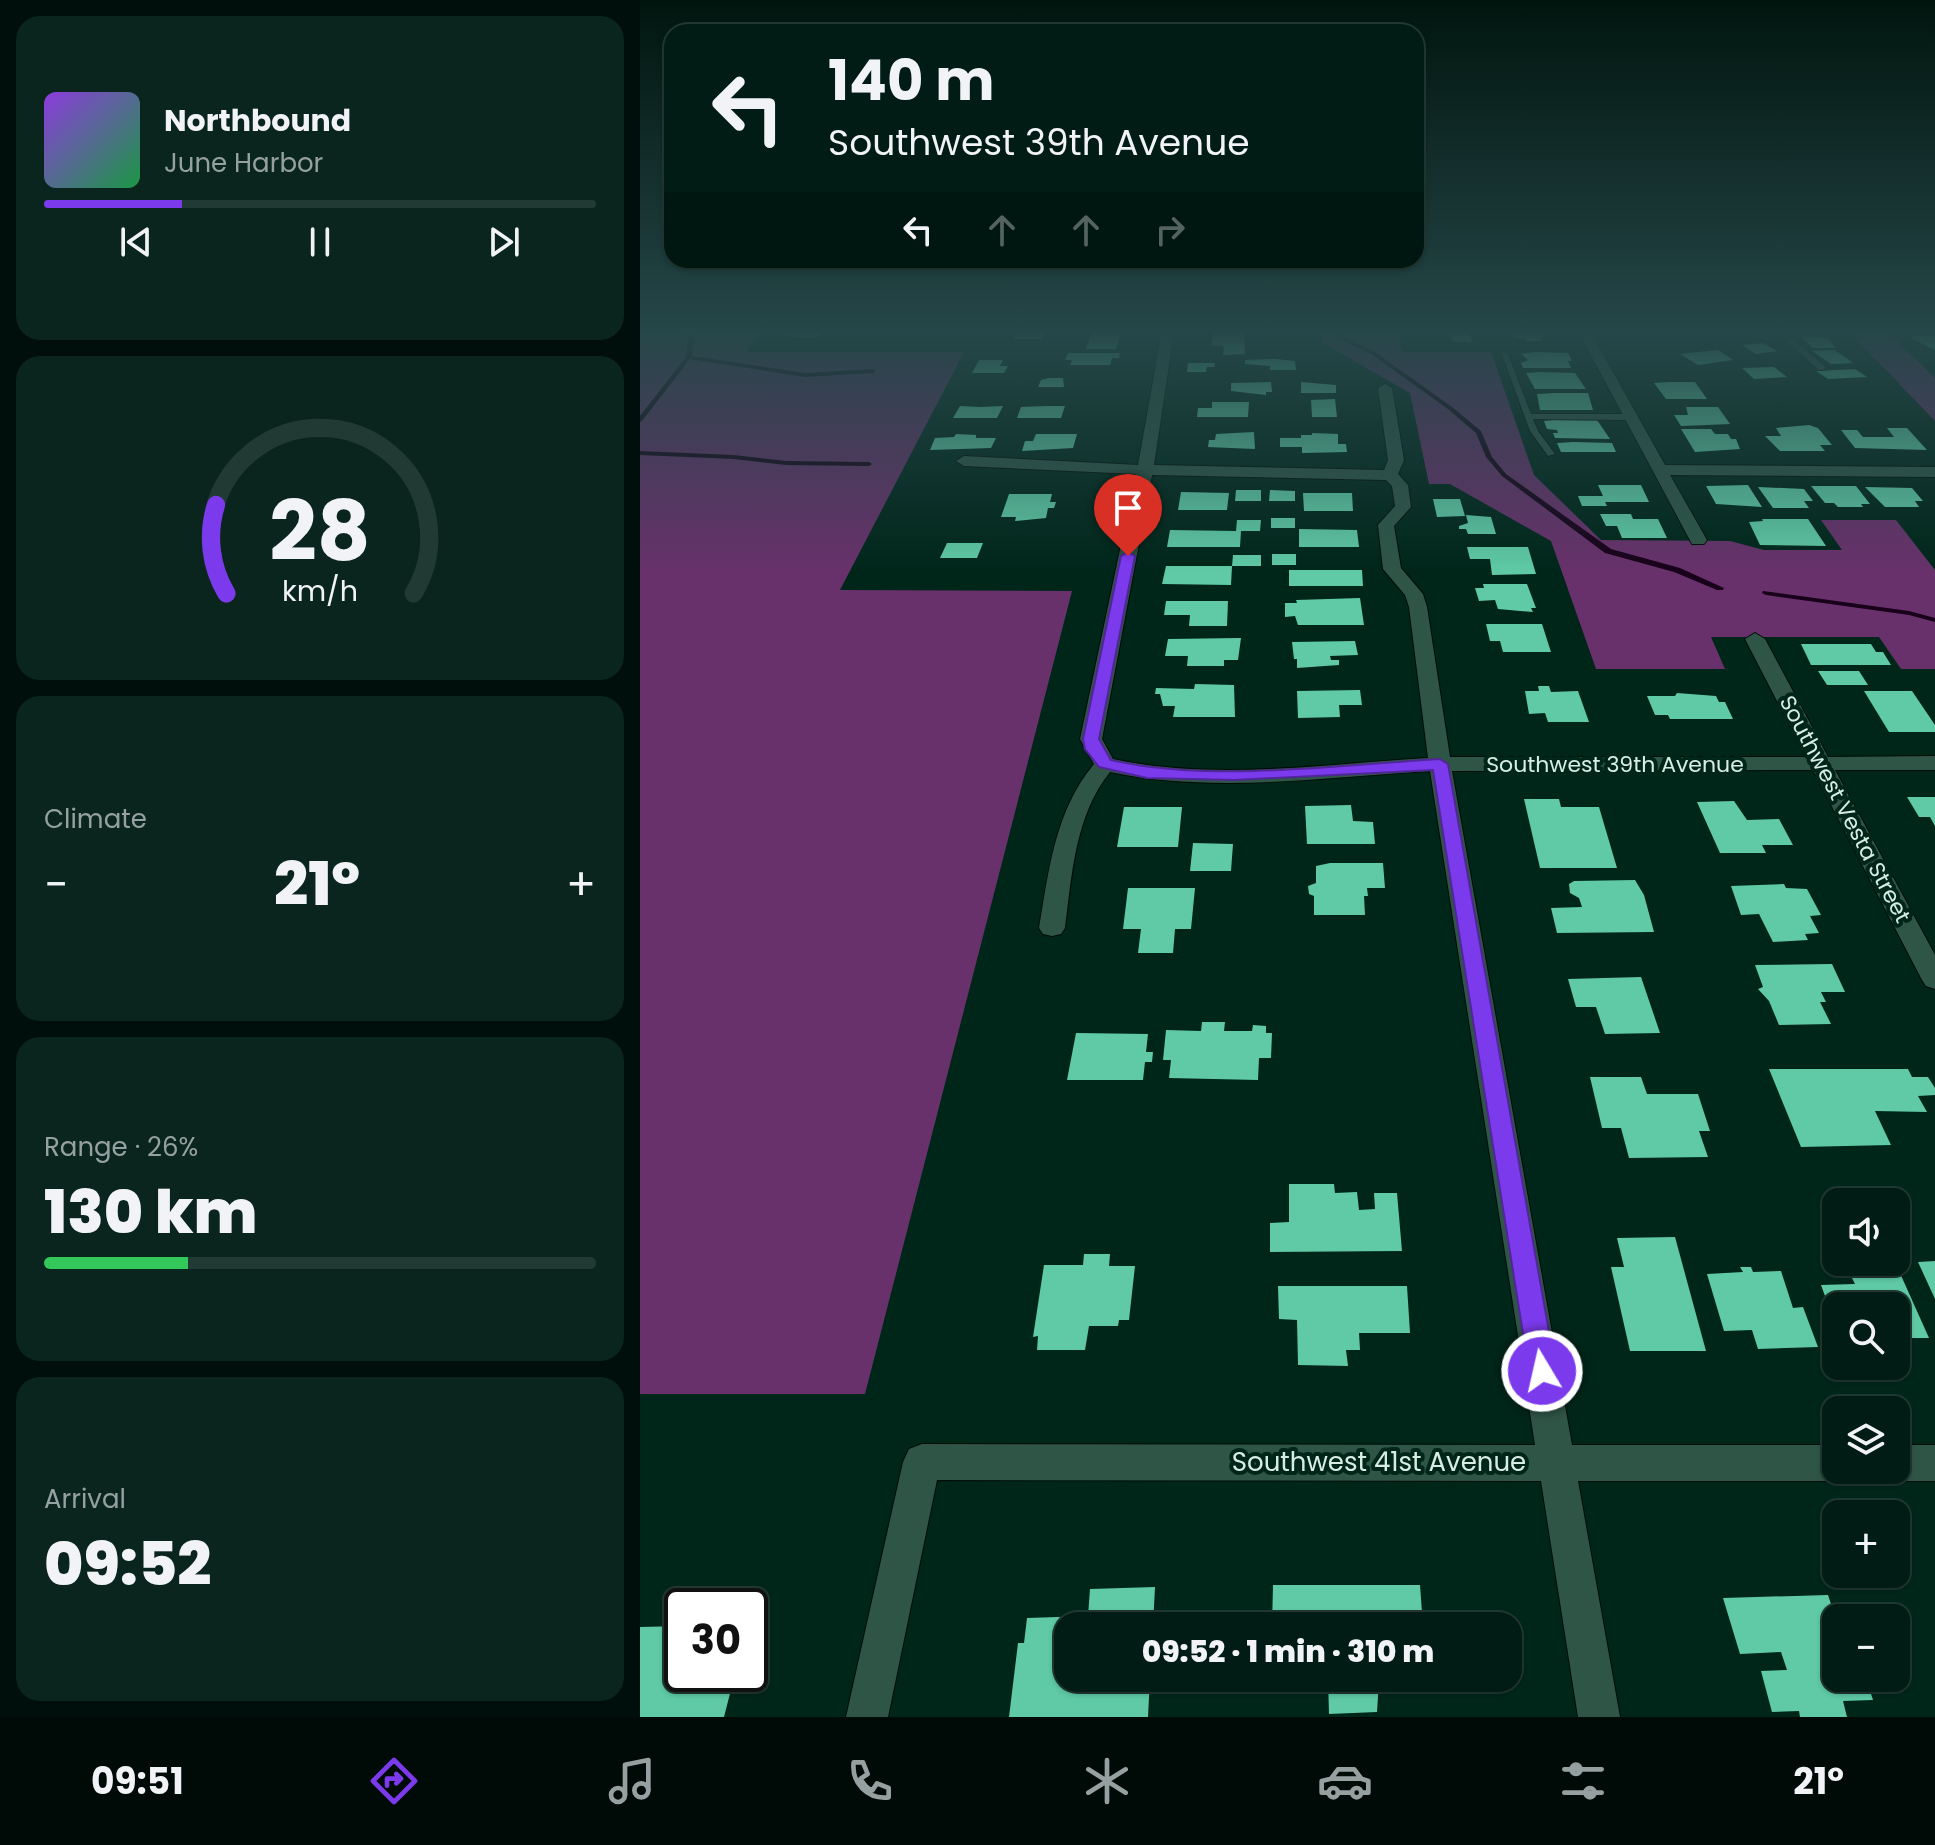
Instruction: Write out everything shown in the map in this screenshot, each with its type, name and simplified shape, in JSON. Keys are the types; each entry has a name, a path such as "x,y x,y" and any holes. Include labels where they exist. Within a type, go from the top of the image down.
{"street":[{"path":"1052,928 1065,849 1076,811 1090,779 1105,764 1091,739 1156,411"},
{"path":"1389,411 1396,460 1390,475"},
{"path":"1629,411 1698,540"},
{"path":"964,461 1144,470 1188,468 1390,475 1400,485 1403,507 1386,525 1392,569 1414,594 1418,607 1440,764 1599,1717"},
{"path":"1660,470 1935,472"},
{"name":"Southwest Vesta Street","path":"1755,639 1935,980"},
{"name":"Southwest 39th Avenue","path":"1105,764 1147,773 1234,775 1440,764 1935,763"},
{"name":"Southwest 41st Avenue","path":"867,1717 922,1462 1822,1463"},
{"path":"1910,1463 1935,1463"}],"lane":[{"path":"1526,411 1538,439 1551,454"},
{"path":"1528,416 1632,417"}],"shaded area":[{"path":"640,411 933,411 840,590 1072,591 865,1394 640,1394"},
{"path":"1414,411 1512,411 1534,475 1601,540 1730,541 1764,550 1842,550 1821,520 1896,520 1935,570 1935,669 1901,669 1879,637 1711,637 1725,669 1596,669 1551,541 1450,484 1429,484"},
{"path":"1925,411 1935,411 1935,421"}],"building":[{"path":"957,411 1000,411 997,418 953,418"},
{"path":"1019,411 1063,411 1061,418 1017,418"},
{"path":"1198,411 1248,411 1248,417 1197,417"},
{"path":"1312,411 1336,411 1337,417 1312,417"},
{"path":"1687,411 1721,411 1730,424 1681,426 1674,415 1688,415"},
{"path":"1597,420 1610,439 1555,438 1553,433 1558,433 1557,430 1547,429 1544,421"},
{"path":"1809,425 1818,428 1832,445 1820,445 1825,451 1780,451 1765,436 1781,436 1776,428"},
{"path":"1887,428 1907,428 1927,450 1855,448 1841,430 1857,430 1863,437 1894,437"},
{"path":"1681,429 1711,429 1715,434 1728,434 1731,439 1736,439 1740,449 1695,452"},
{"path":"1254,432 1255,449 1208,447 1209,440 1215,440 1216,434"},
{"path":"956,434 996,438 991,448 930,450 935,438 954,437"},
{"path":"1036,434 1077,434 1073,448 1022,451 1025,441 1033,441"},
{"path":"1338,434 1338,444 1346,444 1347,452 1302,453 1302,447 1280,447 1280,438 1301,438 1301,435"},
{"path":"1557,443 1612,443 1616,452 1561,452"},
{"path":"1598,485 1641,485 1649,502 1605,502 1607,506 1582,506 1578,496 1603,496"},
{"path":"1748,485 1762,507 1716,504 1706,486"},
{"path":"1811,486 1856,486 1870,504 1838,507 1834,503 1825,503"},
{"path":"1758,487 1804,489 1813,501 1804,501 1809,508 1773,508"},
{"path":"1865,487 1912,488 1923,501 1915,501 1919,507 1885,507"},
{"path":"1236,490 1261,490 1261,501 1235,501"},
{"path":"1270,490 1295,491 1295,501 1269,501"},
{"path":"1181,492 1229,493 1227,510 1178,510"},
{"path":"1303,493 1352,493 1353,511 1304,511"},
{"path":"1009,494 1052,494 1050,502 1056,502 1054,508 1048,508 1046,518 1015,521 1016,517 1001,517"},
{"path":"1433,499 1460,499 1465,516 1437,517"},
{"path":"1600,514 1631,514 1633,519 1658,519 1667,538 1622,538 1617,526 1606,526"},
{"path":"1466,515 1491,517 1496,534 1468,534 1466,529 1459,529 1459,526 1468,523"},
{"path":"1271,518 1295,518 1295,528 1271,528"},
{"path":"1808,519 1826,546 1760,545 1749,522"},
{"path":"1237,520 1261,520 1260,531 1241,531 1240,547 1167,547 1170,530 1236,531"},
{"path":"1299,529 1357,530 1359,547 1299,547"},
{"path":"947,543 983,543 977,558 940,558"},
{"path":"1467,547 1528,547 1536,574 1492,575 1490,559 1470,559"},
{"path":"1272,554 1296,554 1296,565 1272,565"},
{"path":"1233,555 1261,555 1261,566 1232,566"},
{"path":"1166,566 1232,566 1231,585 1162,584"},
{"path":"1289,570 1362,570 1363,586 1289,586"},
{"path":"1483,584 1527,584 1536,608 1531,608 1533,612 1498,609 1495,600 1479,601 1475,588 1484,588"},
{"path":"1360,598 1364,625 1298,625 1295,616 1285,617 1285,603 1297,603 1296,600"},
{"path":"1166,601 1228,601 1227,626 1189,626 1190,615 1164,615"},
{"path":"1486,624 1542,624 1551,652 1503,652 1500,641 1490,641"},
{"path":"1241,638 1238,660 1224,660 1224,666 1187,666 1188,656 1165,656 1168,639"},
{"path":"1355,641 1358,655 1330,656 1331,660 1339,660 1339,665 1297,668 1292,642"},
{"path":"1801,644 1871,644 1876,652 1883,652 1891,665 1811,665"},
{"path":"1818,671 1859,671 1868,685 1827,685"},
{"path":"1195,684 1234,685 1235,717 1173,717 1175,706 1163,706 1160,694 1155,694 1156,688 1194,689"},
{"path":"1538,686 1549,686 1551,692 1578,691 1589,722 1548,722 1545,713 1529,714 1525,691 1539,691"},
{"path":"1360,690 1362,705 1339,705 1340,717 1298,718 1297,691"},
{"path":"1864,691 1912,691 1935,725 1935,732 1889,732"},
{"path":"1677,693 1716,696 1719,702 1725,702 1733,719 1670,719 1668,715 1655,715 1647,696 1675,696"},
{"path":"1907,797 1935,797 1935,826 1930,817 1919,817"},
{"path":"1524,799 1559,799 1561,807 1599,807 1617,868 1540,868"},
{"path":"1734,801 1747,820 1779,819 1793,845 1762,845 1766,853 1720,853 1697,802"},
{"path":"1351,805 1353,821 1373,822 1375,844 1307,844 1305,806"},
{"path":"1124,807 1182,807 1178,847 1117,847"},
{"path":"1193,843 1233,844 1231,871 1190,871"},
{"path":"1383,863 1385,888 1367,888 1368,896 1364,896 1365,915 1314,915 1314,896 1309,894 1308,886 1316,883 1316,866"},
{"path":"1635,880 1644,895 1654,932 1557,933 1551,908 1582,907 1579,898 1570,893 1569,884 1574,881"},
{"path":"1784,884 1786,888 1807,889 1821,915 1810,916 1819,933 1805,934 1808,940 1773,942 1759,914 1741,915 1731,886"},
{"path":"1128,888 1195,888 1191,929 1175,929 1173,953 1138,953 1141,929 1123,929"},
{"path":"1832,964 1845,992 1821,992 1826,1002 1820,1002 1831,1024 1779,1025 1769,1001 1758,989 1763,987 1755,965"},
{"path":"1641,977 1660,1033 1605,1034 1596,1007 1576,1007 1568,979"},
{"path":"1202,1022 1225,1022 1224,1031 1252,1031 1253,1025 1266,1026 1266,1033 1272,1033 1271,1058 1259,1058 1258,1080 1169,1078 1171,1060 1163,1060 1166,1030 1201,1031"},
{"path":"1076,1033 1148,1034 1146,1052 1153,1052 1152,1062 1145,1062 1143,1080 1067,1080"},
{"path":"1769,1069 1908,1069 1912,1077 1928,1077 1935,1088 1935,1095 1918,1096 1927,1112 1875,1111 1891,1145 1801,1147"},
{"path":"1590,1077 1641,1077 1647,1094 1698,1094 1710,1131 1699,1131 1708,1157 1629,1158 1621,1128 1602,1128"},
{"path":"1289,1184 1334,1184 1335,1193 1357,1192 1359,1210 1375,1209 1374,1193 1397,1193 1402,1251 1270,1252 1270,1223 1289,1222"},
{"path":"1675,1237 1706,1351 1630,1351 1611,1267 1624,1267 1617,1238"},
{"path":"1084,1254 1110,1254 1109,1266 1135,1266 1129,1320 1119,1320 1118,1326 1089,1326 1085,1350 1037,1350 1038,1336 1033,1337 1044,1265 1083,1265"},
{"path":"1935,1261 1935,1299 1918,1262"},
{"path":"1740,1267 1751,1267 1753,1272 1781,1271 1793,1308 1803,1307 1818,1347 1758,1349 1752,1330 1724,1331 1707,1274 1743,1272"},
{"path":"1851,1276 1901,1276 1908,1292 1824,1292 1821,1285 1855,1284"},
{"path":"1278,1286 1407,1286 1410,1333 1359,1333 1360,1350 1346,1350 1348,1366 1298,1365 1297,1320 1279,1319"},
{"path":"1910,1296 1929,1338 1910,1338"},
{"path":"1273,1585 1420,1585 1422,1612 1272,1612"},
{"path":"1155,1587 1154,1612 1088,1612 1090,1589"},
{"path":"1828,1595 1831,1604 1822,1604 1822,1692 1870,1692 1873,1700 1843,1701 1847,1717 1800,1717 1799,1711 1772,1712 1761,1671 1787,1670 1781,1652 1740,1654 1723,1598"},
{"path":"1054,1617 1054,1692 1149,1692 1148,1717 1009,1717 1018,1643 1024,1643 1027,1618"},
{"path":"664,1626 664,1692 730,1692 724,1717 640,1717 640,1627"},
{"path":"1328,1692 1378,1692 1377,1712 1329,1714"}],"waterway":[{"path":"640,420 647,411"},
{"path":"1454,411 1479,432 1489,457 1504,475 1608,551 1677,570 1720,588"},
{"path":"640,453 734,457 786,463 869,464"},
{"path":"1766,593 1909,613 1935,620"}],"route":[{"path":"1128,556 1091,739 1105,764 1147,773 1234,775 1440,764 1542,1371"}]}
